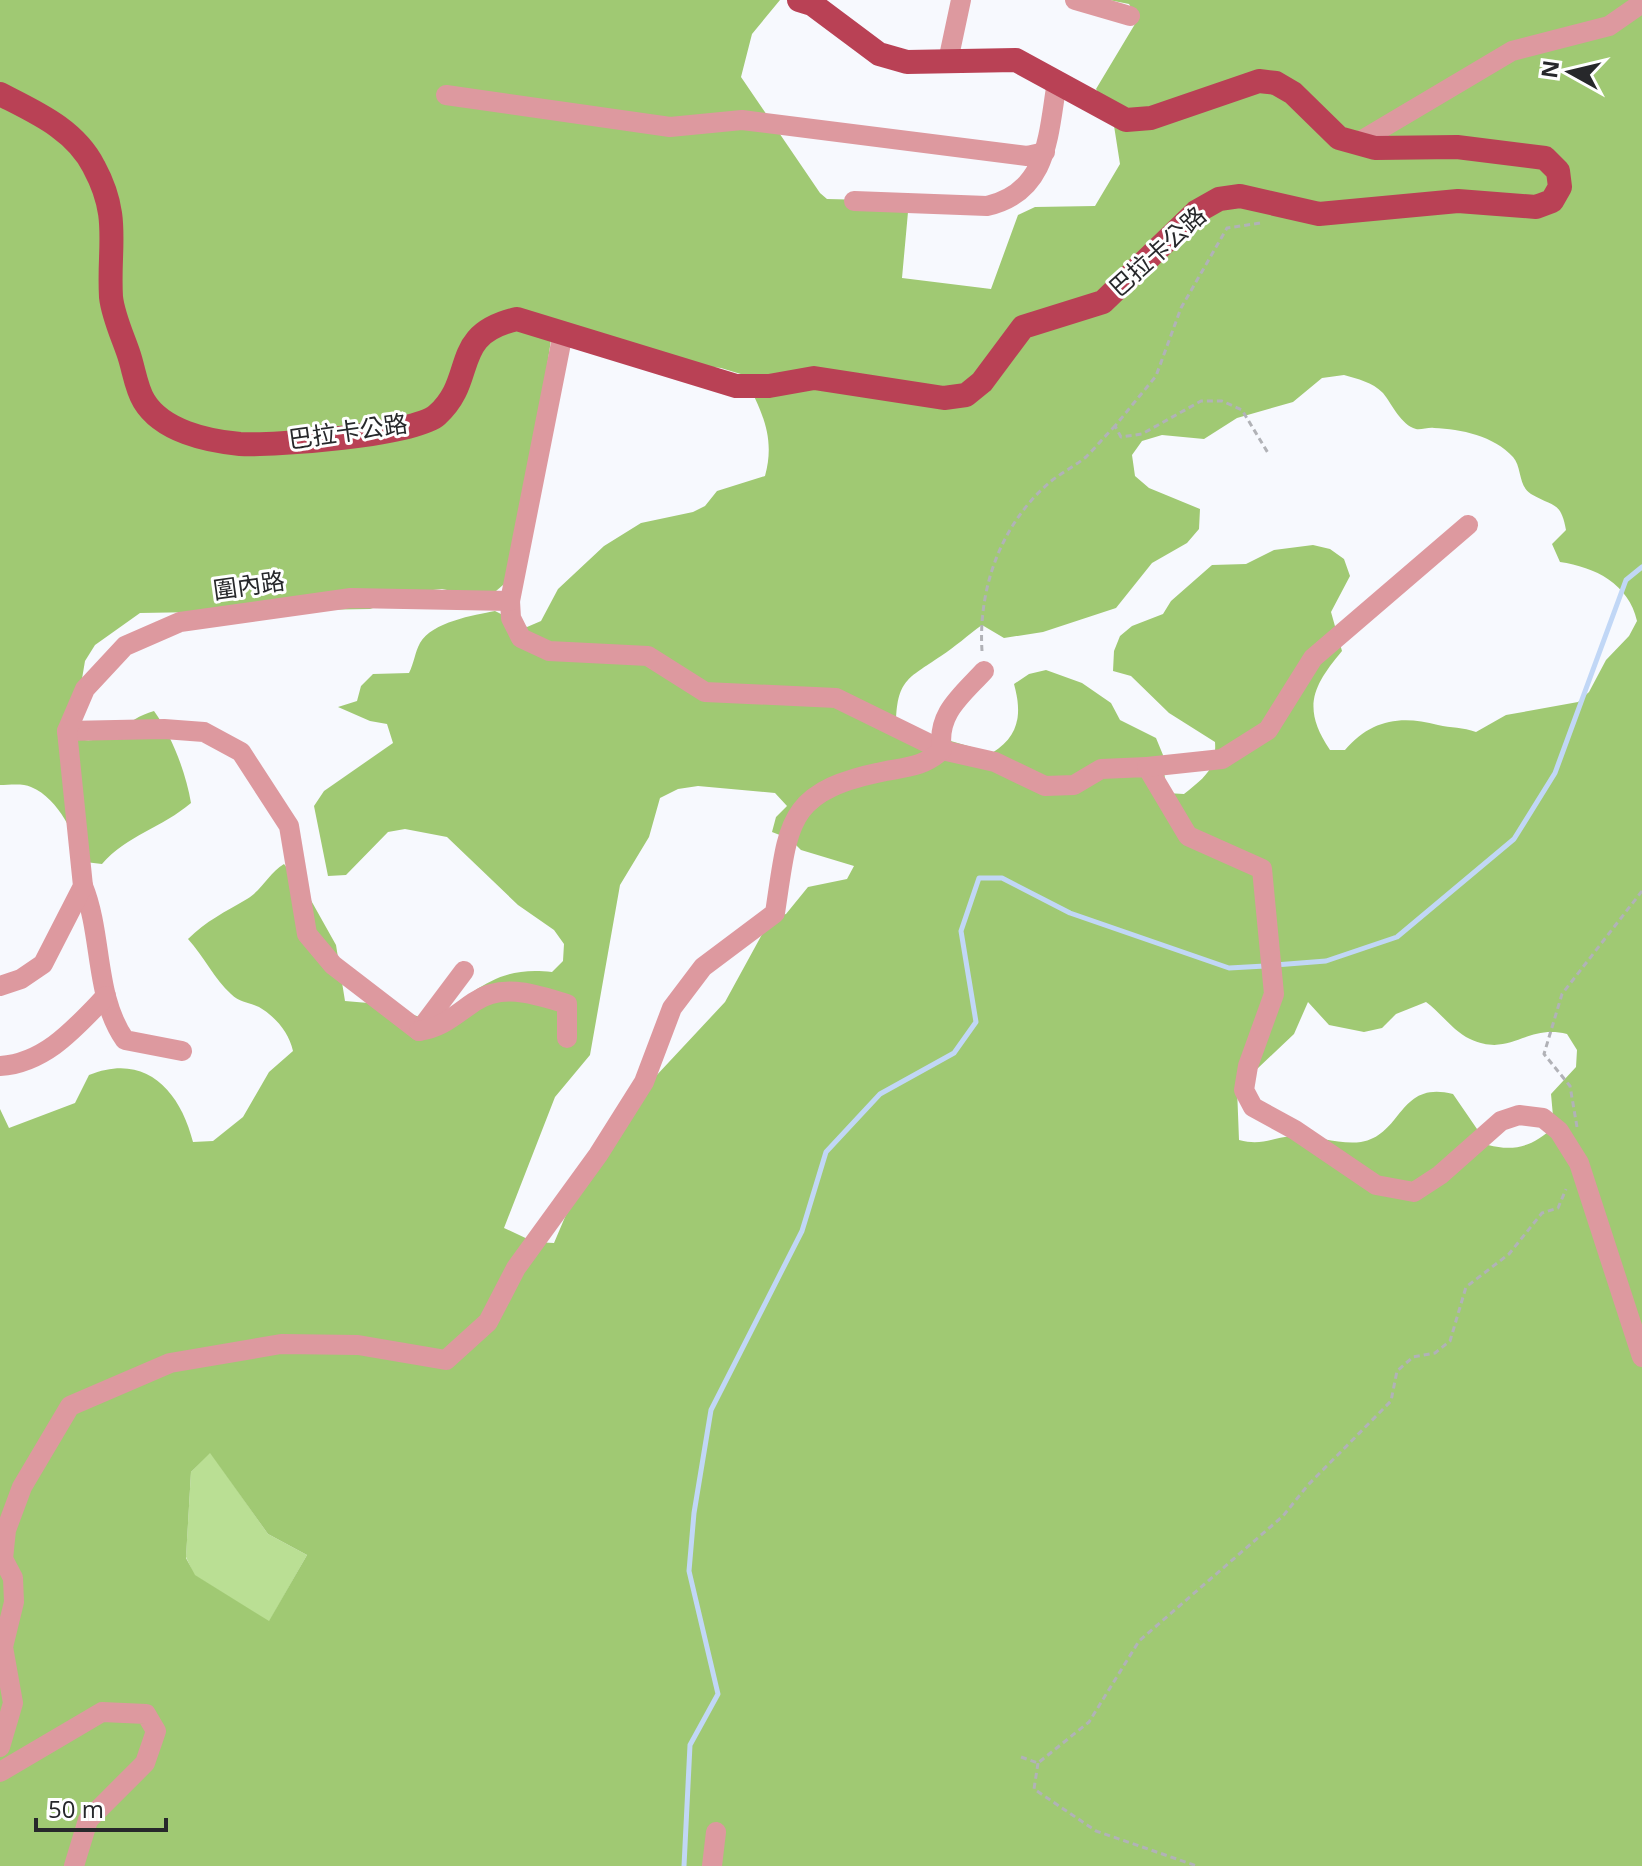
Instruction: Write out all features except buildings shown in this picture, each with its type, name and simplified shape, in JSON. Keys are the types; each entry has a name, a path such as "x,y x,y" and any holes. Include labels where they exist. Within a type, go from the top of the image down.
{"main road":[{"name":"巴拉卡公路","path":"0,94 72,136 94,165 112,210 111,299 142,398 157,419 196,435 240,444 320,440 413,425 435,417 455,393 471,344 491,325 517,319 736,386 769,386 814,378 944,398 966,395 982,382 1023,327 1103,302 1196,212 1219,199 1240,196 1319,214 1458,201 1536,207 1552,201 1560,187 1558,171 1545,158 1483,149 1375,148 1339,138 1293,93 1276,83 1259,81 1151,118 1126,120 1016,60 907,62 879,54 812,4 799,0"}],"street":[{"path":"948,61 961,0"},
{"path":"1075,0 1130,16"},
{"path":"1357,143 1512,51 1609,26 1642,3"},
{"path":"854,201 987,206 1008,201 1026,189 1045,152 1057,82"},
{"path":"446,95 670,127 742,120 1027,156 1045,152"},
{"path":"563,333 510,601 511,618 521,638 549,651 648,656 705,692 836,698 942,750 995,762 1045,786 1074,785 1101,769 1222,759 1268,730 1313,658 1468,525"},
{"name":"圍內路","path":"182,1051 125,1040 110,1020 91,904 83,886 67,731 85,689 125,646 180,622 351,598 510,601"},
{"path":"942,750 939,733 945,713 984,671"},
{"path":"67,731 164,729 204,732 241,752 289,826 307,934 333,965 419,1031 437,1029 478,998 520,989 567,1004 567,1038"},
{"path":"0,1747 13,1703 3,1647 14,1602 13,1578 1,1559 6,1530 22,1487 70,1406 170,1363 281,1344 358,1345 446,1360 488,1322 516,1268 598,1155 644,1082 672,1008 703,967 775,913 787,833 804,804 843,780 929,763 942,750"},
{"path":"1147,767 1188,836 1262,869 1274,994 1248,1066 1244,1090 1253,1107 1295,1130 1376,1185 1414,1192 1440,1175 1501,1121 1519,1115 1543,1118 1571,1147 1642,1357"},
{"path":"0,986 21,979 43,964 83,886"},
{"path":"419,1031 464,971"},
{"path":"0,1066 14,1065 60,1044 106,996"},
{"path":"0,1772 102,1712 146,1714 156,1731 145,1763 88,1820 74,1866"},
{"path":"712,1866 716,1832"}],"path":[{"path":"984,671 980,616 996,557 1019,514 1050,482 1085,458 1156,376 1181,308 1227,228 1273,221"},
{"path":"1115,426 1121,437 1142,434 1201,401 1222,401 1242,410 1268,453"},
{"path":"1571,1147 1578,1122 1570,1086 1544,1054 1562,994 1642,891"},
{"path":"1197,1866 1096,1831 1034,1789 1038,1763 1089,1722 1139,1641 1274,1525 1308,1485 1391,1401 1397,1371 1413,1357 1435,1353 1450,1341 1466,1287 1509,1254 1542,1213 1558,1208 1565,1198 1567,1185"},
{"path":"1021,1757 1038,1763"}],"green space":[{"path":"0,0 780,0 752,34 741,77 820,193 827,199 909,201 902,278 991,289 1018,215 1035,207 1095,206 1120,164 1112,113 1096,89 1138,19 1129,4 1109,0 1642,0 1642,1866 0,1866 0,1109 9,1128 75,1103 89,1075 127,1068 157,1080 169,1092 179,1106 193,1142 213,1141 243,1117 269,1072 293,1051 291,1044 271,1016 259,1007 238,999 225,988 188,939 252,895 284,864 308,895 336,945 345,1001 380,1004 432,1021 474,991 501,977 533,971 552,972 563,961 564,944 554,930 518,905 447,837 405,829 388,832 346,875 328,876 314,806 324,791 393,743 387,724 370,721 338,707 357,701 361,686 373,674 409,673 420,643 443,625 495,611 527,627 541,621 558,589 604,546 641,523 693,512 705,506 717,491 765,476 768,436 744,375 721,368 677,363 554,320 518,560 510,579 496,591 477,596 442,589 424,591 370,609 140,613 95,645 85,661 72,738 97,739 154,711 177,755 191,803 122,846 102,864 85,862 65,819 41,793 24,785 0,785","holes":["1344,375 1370,384 1379,389 1397,414 1416,429 1455,430 1496,444 1516,461 1527,491 1559,509 1566,530 1552,544 1560,562 1586,568 1609,580 1627,597 1637,621 1629,636 1606,660 1589,692 1578,702 1506,715 1476,732 1411,720 1387,722 1365,732 1345,750 1330,750 1316,722 1314,698 1324,676 1342,651 1331,612 1350,576 1344,559 1330,549 1313,545 1274,550 1246,564 1212,565 1171,601 1163,614 1132,626 1120,636 1114,651 1113,671 1131,676 1169,713 1215,742 1211,766 1203,778 1184,794 1166,793 1163,755 1156,738 1120,720 1111,703 1082,683 1046,670 1029,674 1014,684 1018,705 1016,723 1008,739 992,753 896,725 899,698 906,682 982,625 1004,638 1043,632 1116,608 1152,563 1187,543 1199,529 1200,509 1149,488 1135,476 1132,455 1142,441 1162,435 1204,439 1237,418 1293,402 1322,378","698,786 775,793 787,806 776,817 772,832 790,839 801,850 854,866 847,879 808,887 786,914 771,918 725,1002 599,1137 554,1243 534,1242 504,1228 555,1097 590,1055 620,885 649,837 660,798 678,789","1308,1002 1329,1025 1364,1032 1382,1028 1396,1014 1426,1002 1464,1036 1484,1044 1508,1043 1540,1033 1567,1034 1577,1050 1576,1067 1551,1094 1554,1127 1523,1146 1507,1148 1488,1145 1453,1094 1435,1092 1411,1101 1385,1130 1361,1142 1301,1136 1260,1142 1239,1140 1237,1088 1294,1034","210,1453 268,1534 307,1555 269,1621 195,1575 186,1558 191,1472"]},
{"path":"210,1452 268,1534 307,1555 269,1622 194,1575 186,1557 191,1472"}],"waterway":[{"path":"1275,965 1326,961 1397,937 1514,839 1555,773 1626,580 1642,567"},
{"path":"684,1866 690,1745 718,1694 689,1571 694,1513 711,1410 802,1231 826,1152 880,1094 954,1053 976,1022 961,931 979,878 1002,878 1070,913 1229,968 1265,966"}]}
